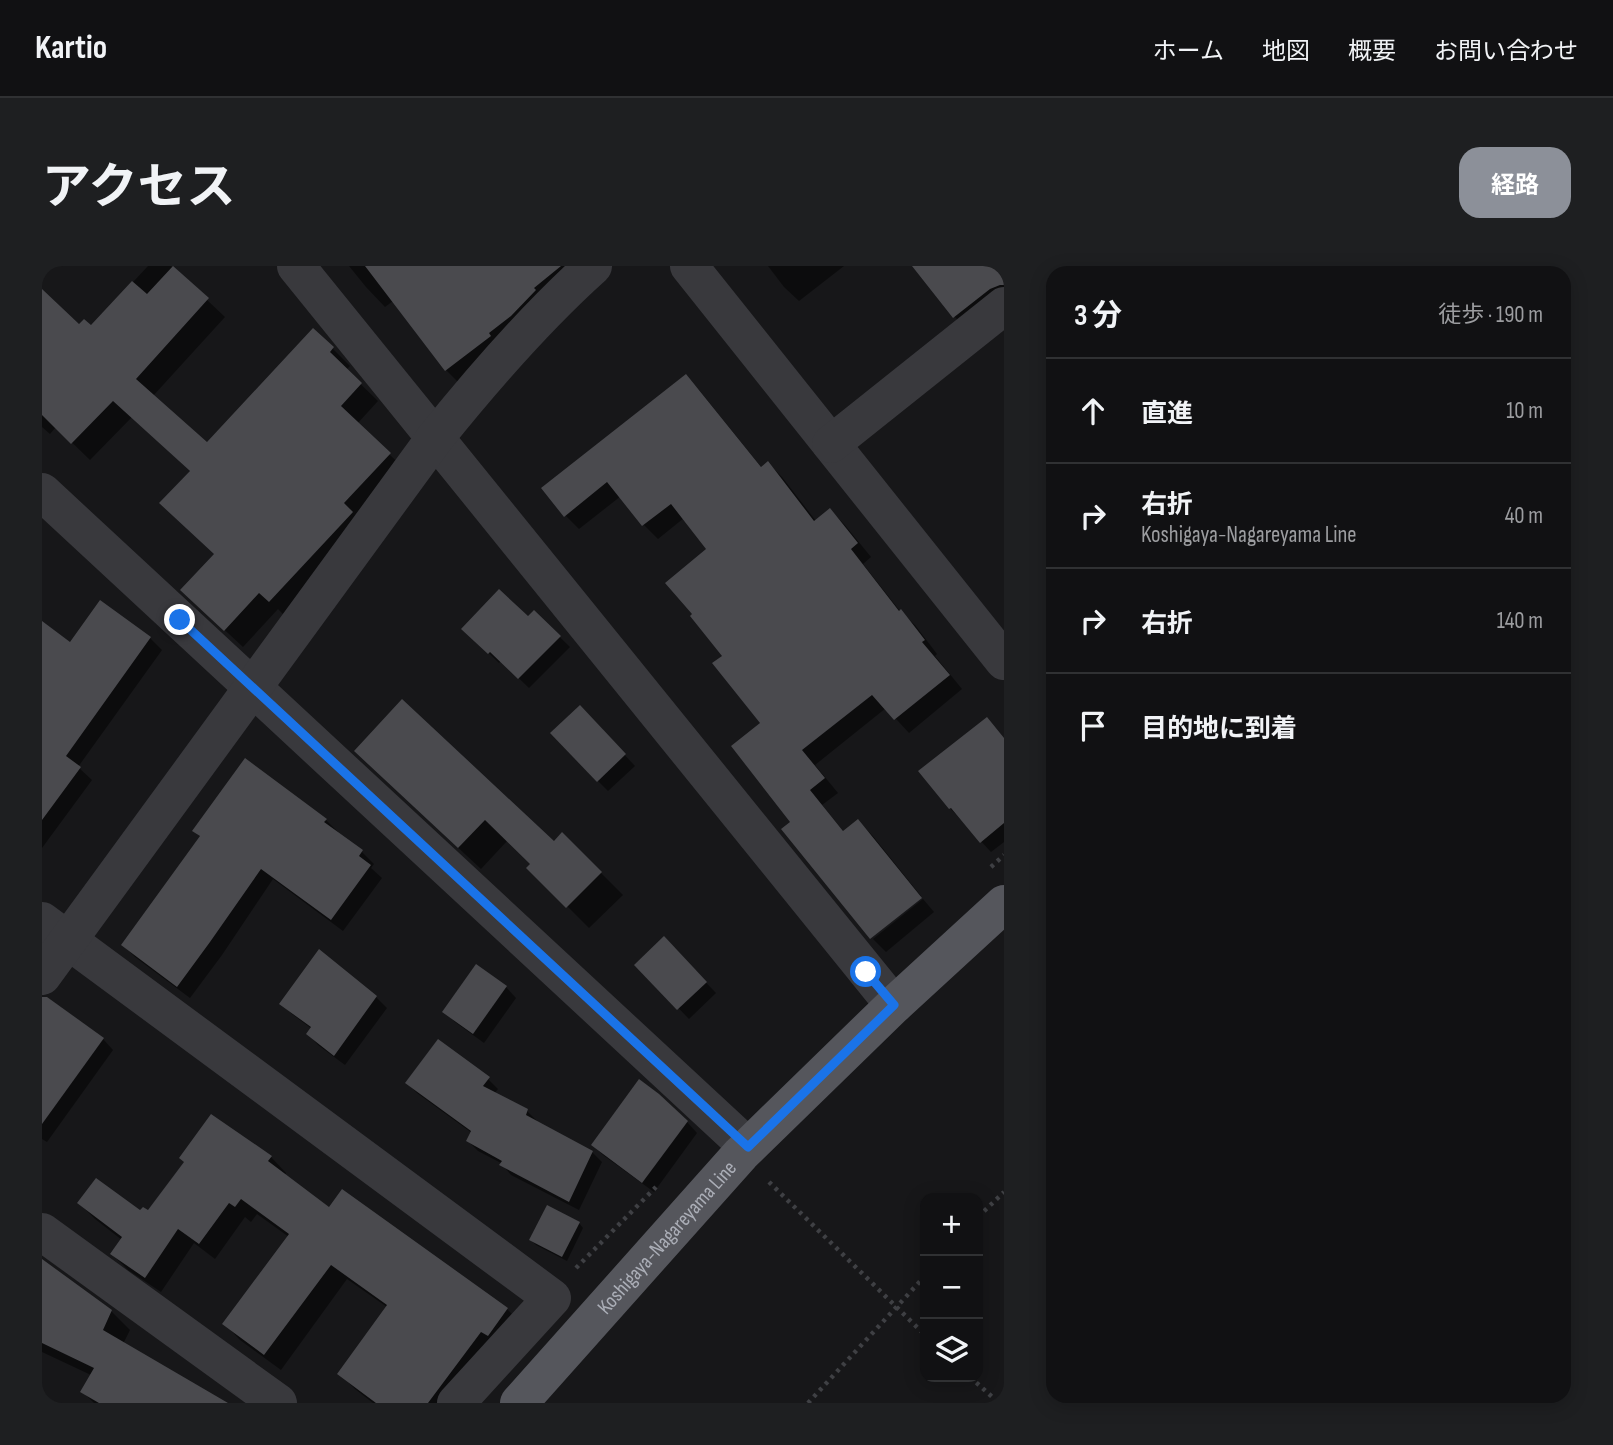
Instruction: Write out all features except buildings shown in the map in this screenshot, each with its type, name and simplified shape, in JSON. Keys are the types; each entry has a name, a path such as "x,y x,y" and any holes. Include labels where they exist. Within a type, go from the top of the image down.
{"main road":[{"name":"Koshigaya-Nagareyama Line","path":"519,1403 744,1151 894,1005 1004,904"}],"street":[{"path":"296,266 894,1005"},
{"path":"42,976 55,931 253,688 435,438 485,376 568,288 593,266"},
{"path":"690,266 1004,661"},
{"path":"831,444 1004,306"},
{"path":"42,492 744,1151"},
{"path":"55,931 552,1298 456,1403"},
{"path":"42,1232 278,1403"}],"path":[{"path":"744,1151 920,1330"},
{"path":"983,1212 1004,1192"},
{"path":"808,1403 920,1282"},
{"path":"976,1382 999,1403"}],"route":[{"path":"180,620 748,1147 894,1005 866,972"}]}
